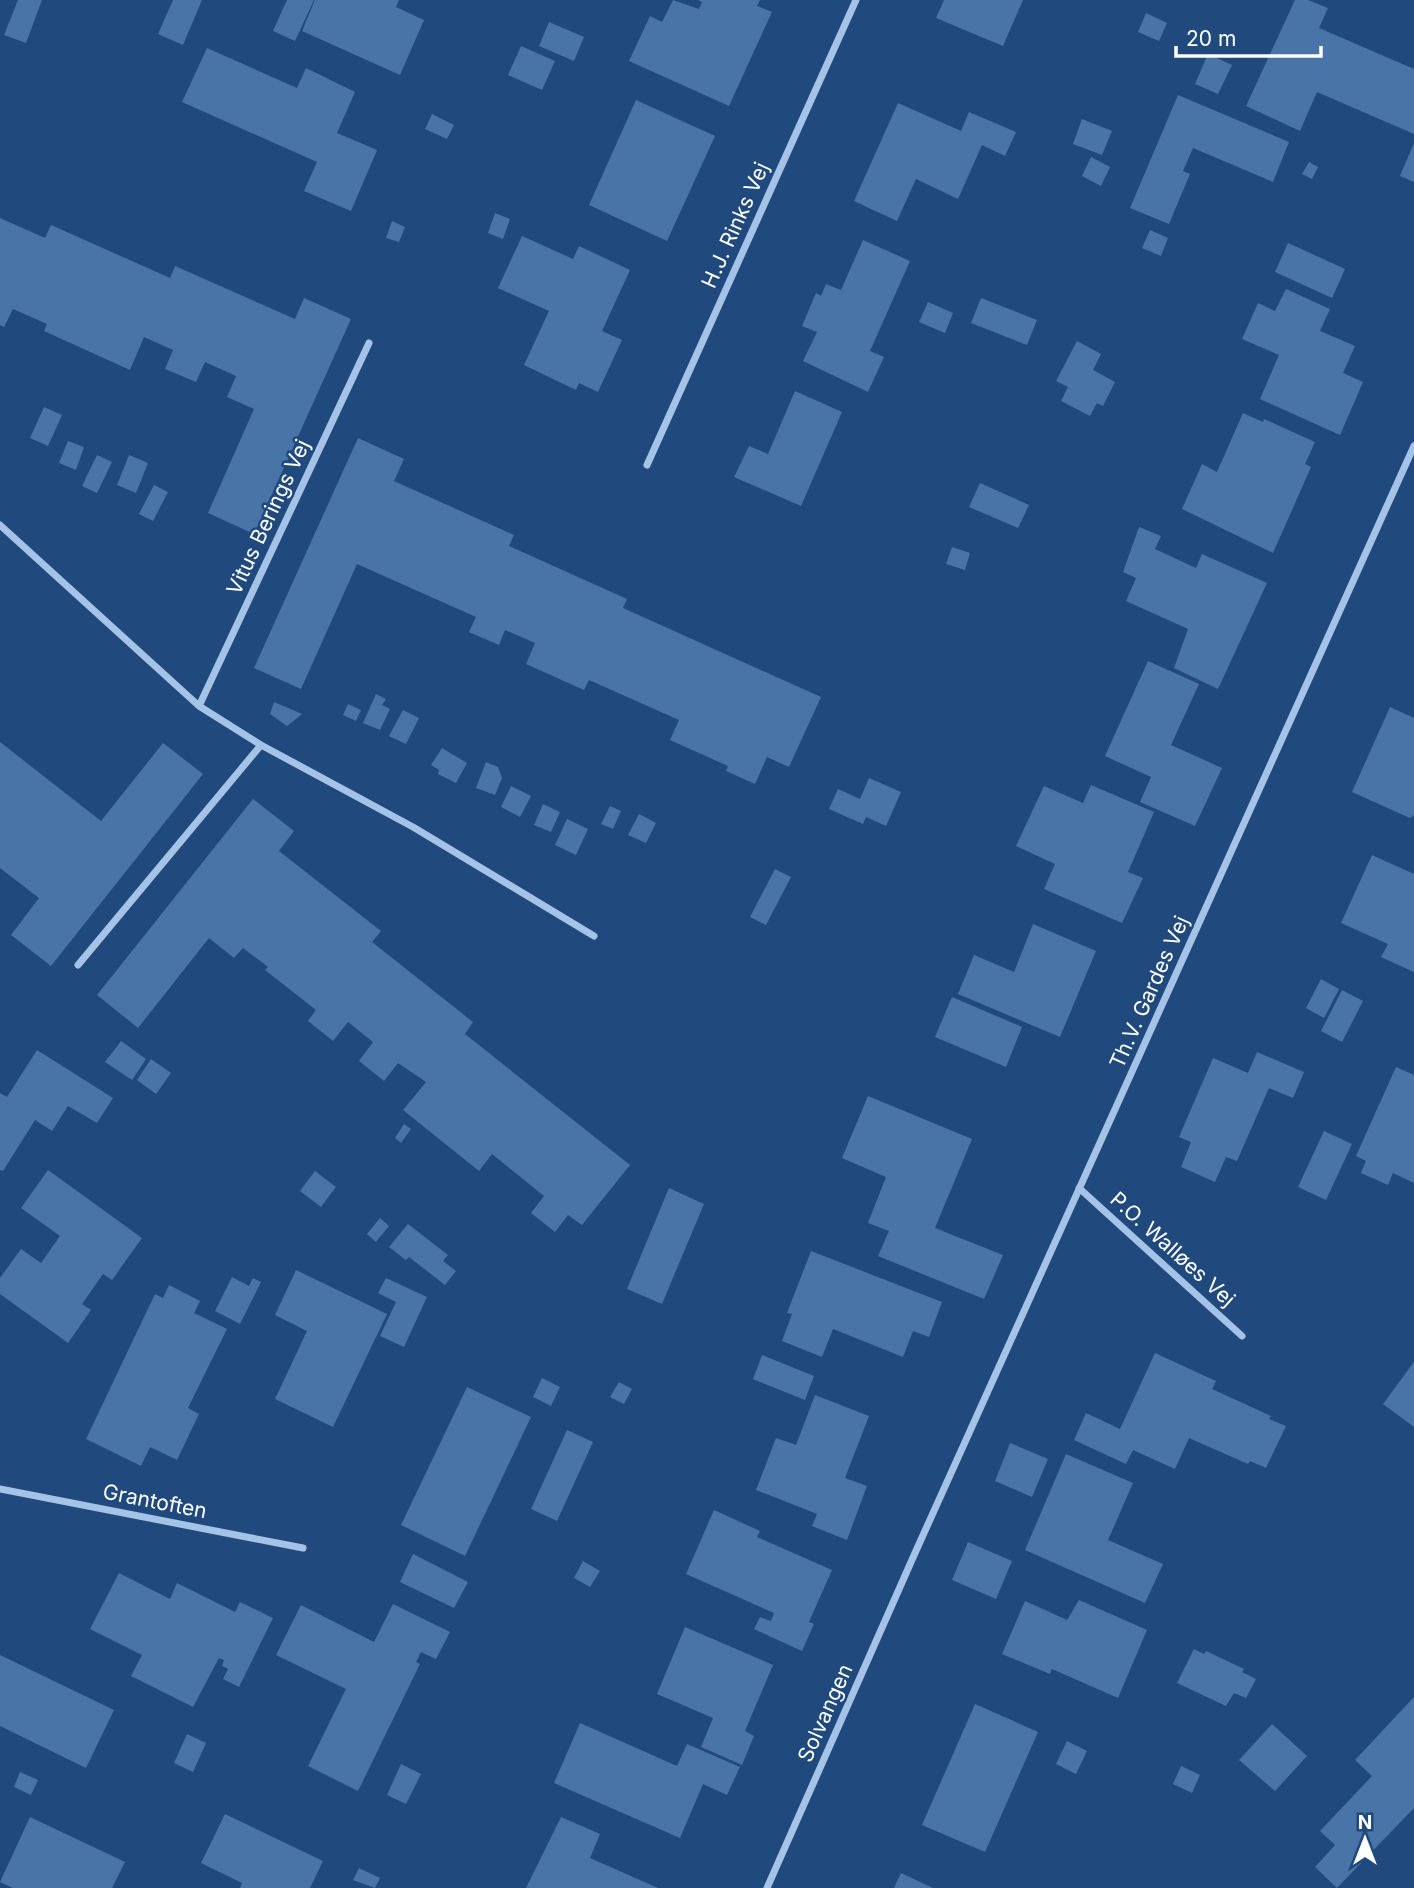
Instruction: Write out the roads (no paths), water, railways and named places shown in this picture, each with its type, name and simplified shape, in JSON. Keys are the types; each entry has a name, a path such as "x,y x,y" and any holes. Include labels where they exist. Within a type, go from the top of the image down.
{"street":[{"name":"H.J. Rinks Vej","path":"646,465 856,0"},
{"name":"Vitus Berings Vej","path":"199,706 369,343"},
{"name":"Th.V. Gardes Vej","path":"915,1553 1414,446"},
{"path":"0,525 199,706 261,745 413,827 594,936"},
{"path":"78,965 261,745"},
{"name":"P.O. Walløes Vej","path":"1079,1188 1242,1336"},
{"name":"Grantoften","path":"0,1489 303,1549"},
{"name":"Solvangen","path":"767,1888 915,1553"}]}
